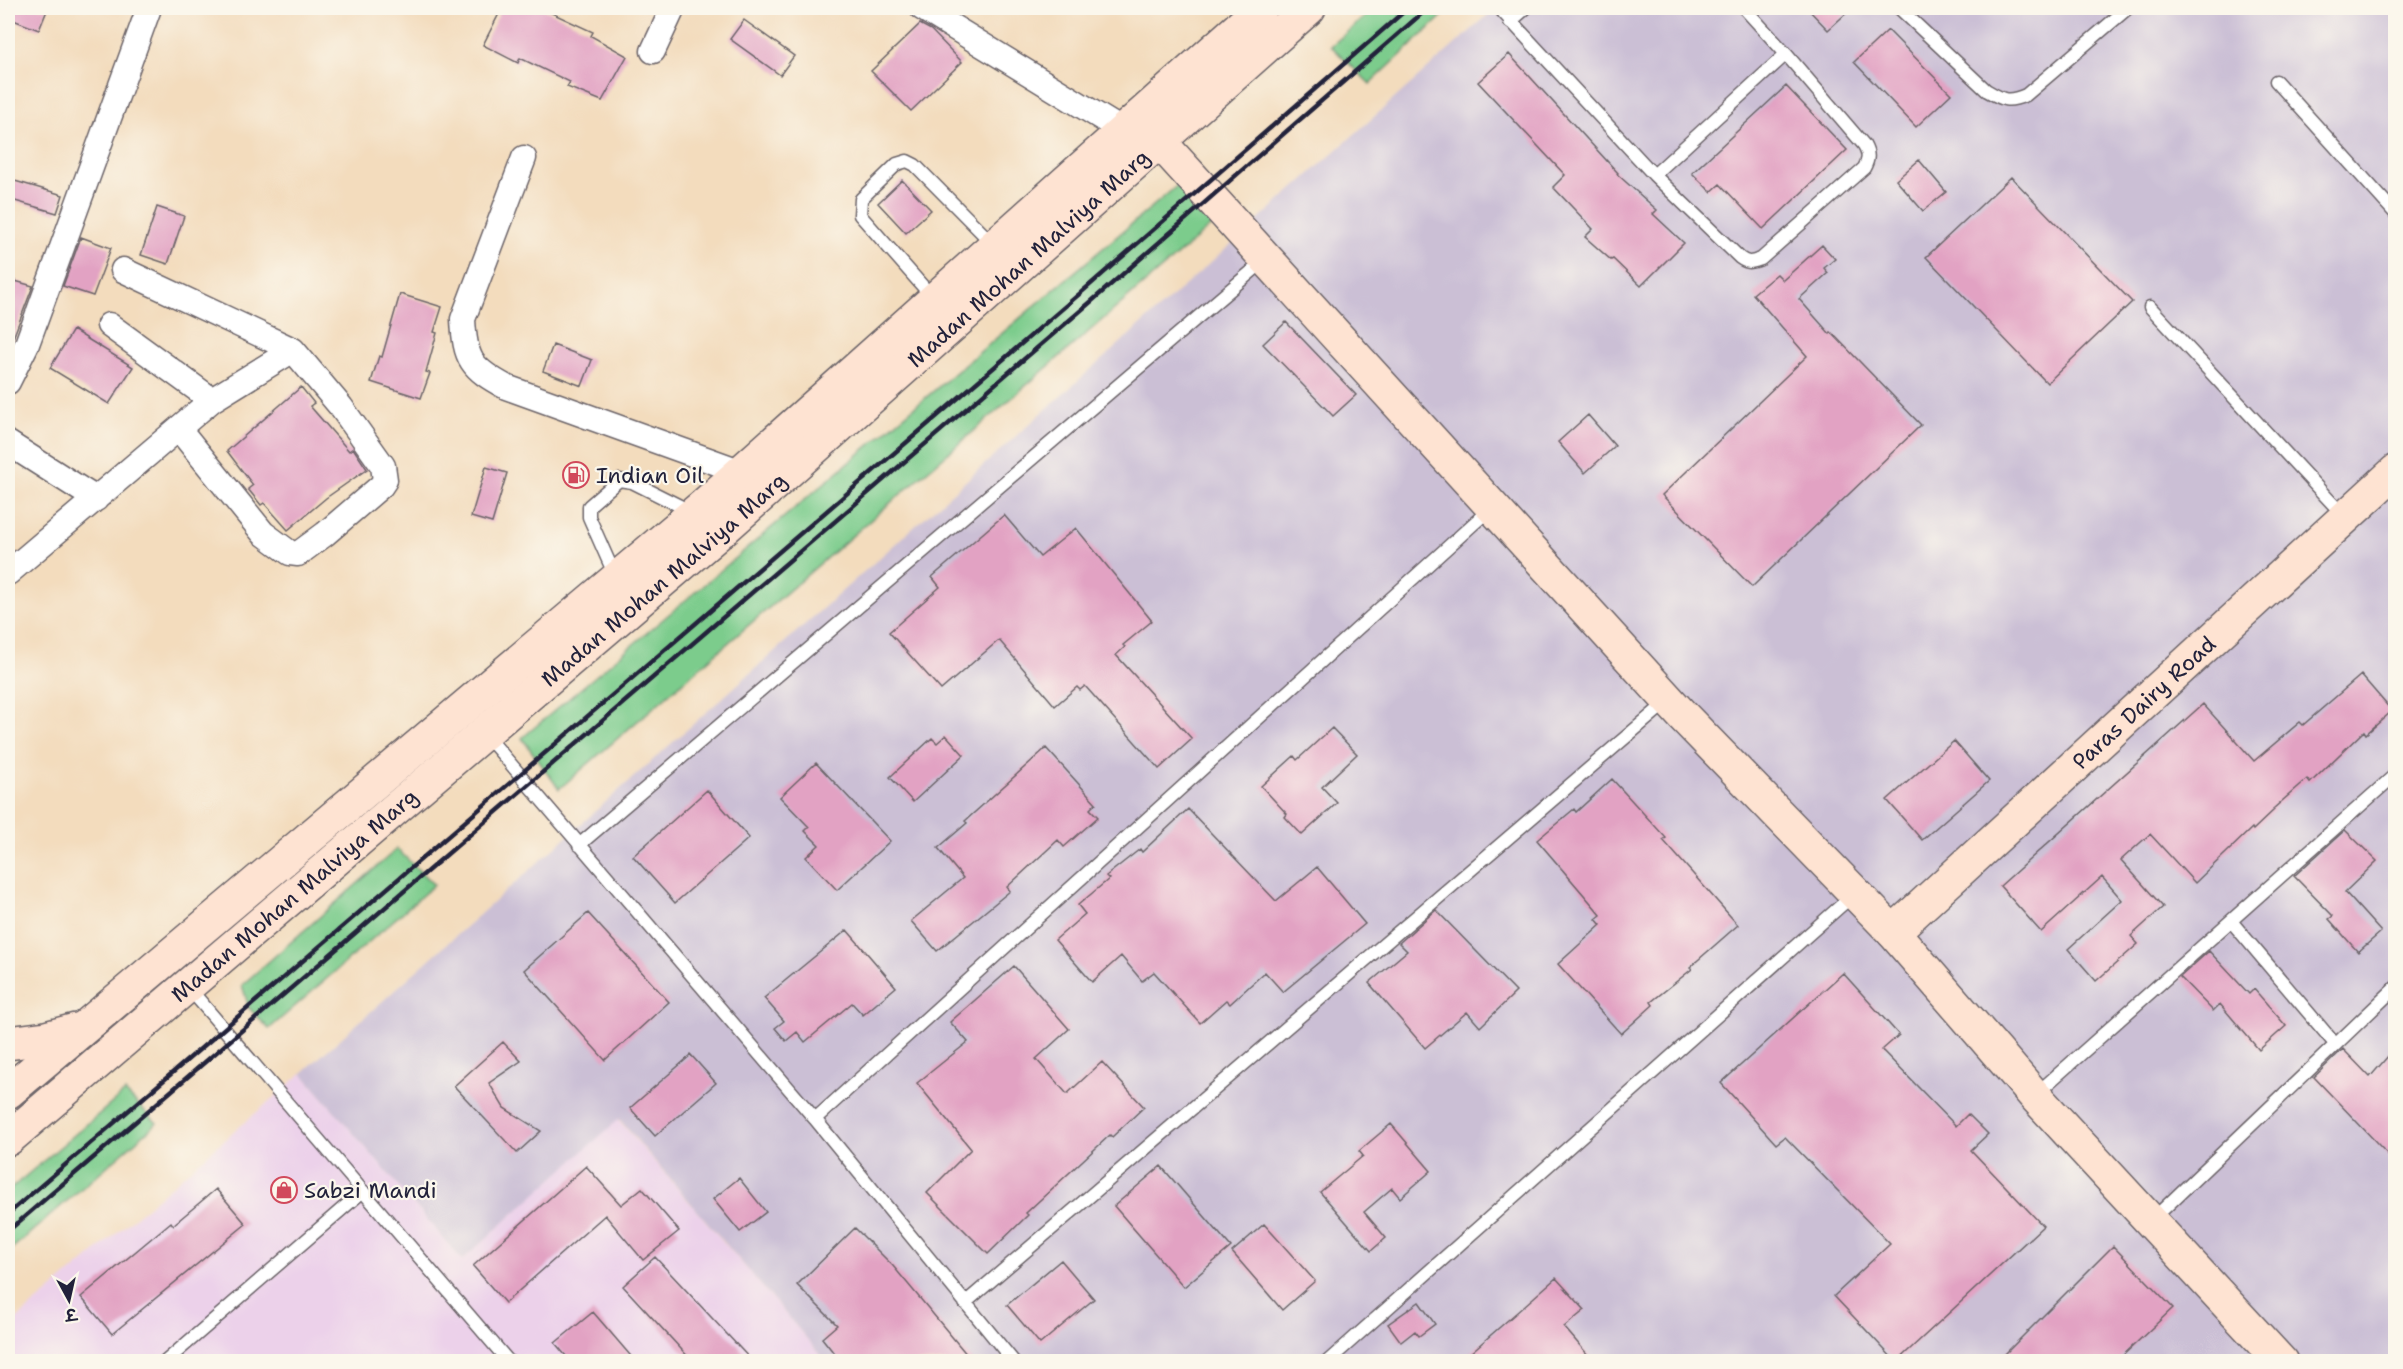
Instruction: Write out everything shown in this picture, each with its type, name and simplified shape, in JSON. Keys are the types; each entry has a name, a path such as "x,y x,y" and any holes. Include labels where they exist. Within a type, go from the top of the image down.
{"main road":[{"name":"Madan Mohan Malviya Marg","path":"8,1092 695,513 1261,8"},
{"name":"Madan Mohan Malviya Marg","path":"8,1139 728,525 1309,8"},
{"path":"1159,141 1669,700 1893,932 2034,1095 2281,1362"},
{"name":"Paras Dairy Road","path":"1893,932 2396,471"},
{"path":"8,1043 46,1038 82,1029"}],"street":[{"path":"8,382 27,344 149,8"},
{"path":"653,51 673,8"},
{"path":"922,8 1123,131"},
{"path":"524,158 463,319 464,338 469,359 483,374 506,387 741,472"},
{"path":"123,270 293,351 340,407 383,466 386,475 381,486 325,534 298,554 290,553 263,532 179,429"},
{"path":"109,325 212,400"},
{"path":"8,573 212,400 293,351"},
{"path":"8,443 96,498"}],"lane":[{"path":"1499,8 1654,175 1740,258 1745,262 1752,262 1761,259 1864,168 1868,160 1868,152 1786,54 1744,8"},
{"path":"1510,22 1526,8"},
{"path":"1899,8 1986,90 2000,98 2012,101 2026,95 2128,8"},
{"path":"1654,175 1786,54"},
{"path":"2276,81 2396,214"},
{"path":"935,300 860,215 861,199 897,164 907,161 915,165 995,246"},
{"path":"579,845 1266,258"},
{"path":"2150,307 2345,517"},
{"path":"616,579 589,517 588,506 620,480 632,482 695,513"},
{"path":"815,1119 1493,507"},
{"path":"965,1303 1669,700"},
{"path":"484,733 815,1119 1014,1362"},
{"path":"2034,1095 2396,774"},
{"path":"1327,1362 1855,893"},
{"path":"2230,921 2335,1044"},
{"path":"187,986 509,1362"},
{"path":"2151,1221 2396,987"},
{"path":"165,1362 363,1191"}],"shaded area":[{"path":"1496,8 2395,8 2395,1361 826,1361 619,1119 462,1260 302,1073"},
{"name":"Sabzi Mandi","path":"302,1073 462,1260 618,1119 826,1361 8,1362 8,1327"}],"green space":[{"path":"1375,8 1451,8 1370,84 1331,46"},
{"path":"1185,179 1218,220 559,789 522,738"},
{"path":"397,849 434,885 269,1029 249,1008 242,985"},
{"path":"125,1092 157,1123 8,1252 8,1191"}],"building":[{"path":"8,8 48,8 39,30 8,18"},
{"path":"502,8 541,8 593,32 591,36 627,56 602,101 567,87 570,82 520,58 518,63 483,45"},
{"path":"1807,8 1852,8 1828,30"},
{"path":"744,20 794,56 780,75 730,39"},
{"path":"920,24 931,30 962,62 911,111 871,71"},
{"path":"1888,30 1951,94 1916,127 1854,62"},
{"path":"1509,54 1617,174 1657,210 1653,214 1684,243 1641,286 1613,259 1611,260 1585,237 1593,229 1553,187 1565,175 1478,82"},
{"path":"1786,86 1847,150 1763,229 1720,184 1711,192 1692,173"},
{"path":"1919,160 1946,192 1923,211 1896,180"},
{"path":"2011,177 2132,302 2047,383 1926,257"},
{"path":"8,179 63,195 57,213 8,199"},
{"path":"902,180 931,210 906,233 878,203"},
{"path":"157,207 184,216 168,264 141,255"},
{"path":"81,237 111,248 93,296 63,286"},
{"path":"1822,245 1835,259 1824,268 1828,273 1799,299 1830,334 1831,332 1921,425 1752,587 1662,495 1807,356 1753,294 1777,274 1783,280"},
{"path":"15,281 33,286 8,351 8,307"},
{"path":"400,294 442,307 426,372 430,373 421,398 371,382 379,356 382,357"},
{"path":"1286,322 1356,395 1333,416 1263,344"},
{"path":"73,330 133,367 109,404 50,368"},
{"path":"553,345 592,360 582,386 543,371"},
{"path":"301,387 314,403 310,406 349,451 353,448 367,469 326,498 288,530 264,503 261,505 248,489 253,485 227,451"},
{"path":"1588,415 1615,446 1585,473 1558,442"},
{"path":"486,467 507,473 492,523 471,517"},
{"path":"1004,515 1040,557 1076,528 1152,621 1123,645 1125,647 1116,655 1192,739 1159,769 1085,686 1080,690 1077,687 1055,706 999,640 941,690 889,632 940,587 932,577"},
{"path":"2361,675 2392,711 2366,734 2364,731 2310,783 2307,779 2195,883 2150,834 2121,860 2163,907 2131,936 2138,944 2096,981 2068,949 2122,900 2102,877 2041,932 2000,886 2203,704 2254,761 2300,722 2303,725"},
{"path":"1332,728 1357,754 1322,787 1337,803 1302,835 1285,817 1287,814 1261,786 1294,756 1297,760"},
{"path":"946,735 964,755 913,802 890,777 932,738 937,743"},
{"path":"1954,741 1989,781 1922,840 1887,800"},
{"path":"1046,748 1096,803 1090,809 1098,817 1064,847 1058,840 1007,887 1010,891 937,951 911,921 963,878 938,848"},
{"path":"816,763 890,841 837,890 806,857 819,845 805,831 809,827 780,797"},
{"path":"1612,779 1666,838 1663,840 1738,925 1690,967 1692,969 1651,1002 1653,1005 1621,1034 1558,964 1601,925 1596,919 1601,915 1537,840 1574,809 1576,812"},
{"path":"707,790 749,838 675,903 633,856"},
{"path":"1188,809 1276,901 1317,867 1365,924 1283,992 1265,972 1230,1004 1226,1000 1200,1023 1154,972 1142,981 1121,956 1092,982 1055,940 1085,914 1078,905 1109,879 1106,876 1140,849 1142,852"},
{"path":"2345,830 2377,861 2345,892 2381,932 2358,952 2329,919 2333,916 2294,876"},
{"path":"1436,910 1516,992 1480,1027 1467,1012 1425,1048 1369,983 1407,951 1399,943"},
{"path":"588,913 669,1002 605,1060 524,970"},
{"path":"847,930 896,987 863,1015 852,1003 805,1042 797,1032 786,1041 775,1028 784,1021 764,998"},
{"path":"2209,951 2249,994 2254,989 2286,1026 2259,1050 2220,1004 2213,1011 2180,977"},
{"path":"1014,966 1069,1029 1036,1059 1067,1094 1102,1062 1144,1107 1112,1137 1110,1135 1026,1213 1028,1215 988,1254 927,1193 971,1149 917,1083 968,1042 950,1022"},
{"path":"1843,973 1899,1035 1882,1050 1956,1126 1968,1114 1988,1134 1971,1150 2043,1226 1896,1362 1834,1296 1890,1244 1785,1137 1776,1144 1721,1083"},
{"path":"503,1042 521,1061 489,1083 504,1108 541,1131 517,1153 454,1086"},
{"path":"2396,1047 2396,1163 2314,1077 2343,1049 2370,1077"},
{"path":"691,1055 716,1083 655,1136 630,1108"},
{"path":"1391,1124 1431,1171 1400,1198 1392,1188 1364,1212 1386,1238 1371,1251 1320,1192 1363,1156 1359,1151"},
{"path":"586,1166 621,1205 642,1188 679,1231 643,1260 605,1215 505,1303 473,1266"},
{"path":"1161,1166 1231,1247 1184,1287 1114,1206"},
{"path":"739,1178 766,1212 740,1232 713,1199"},
{"path":"216,1189 246,1224 112,1334 81,1297 171,1222 173,1225"},
{"path":"1264,1224 1315,1281 1282,1310 1232,1252"},
{"path":"855,1228 893,1266 973,1362 841,1362 822,1338 837,1325 797,1285"},
{"path":"2113,1246 2173,1308 2116,1362 1997,1362"},
{"path":"655,1257 753,1362 693,1362 623,1286"},
{"path":"1061,1260 1094,1299 1040,1344 1007,1305"},
{"path":"1556,1278 1585,1310 1564,1327 1594,1362 1460,1362"},
{"path":"1419,1302 1435,1324 1419,1336 1415,1331 1401,1342 1388,1324"},
{"path":"593,1312 636,1362 571,1362 555,1343"}],"railway":[{"path":"8,1214 1084,290 1408,8"},
{"path":"8,1231 1093,300 1428,8"}],"place":[{"name":"Indian Oil","path":"576,475"},
{"name":"Sabzi Mandi","path":"284,1190"}]}
